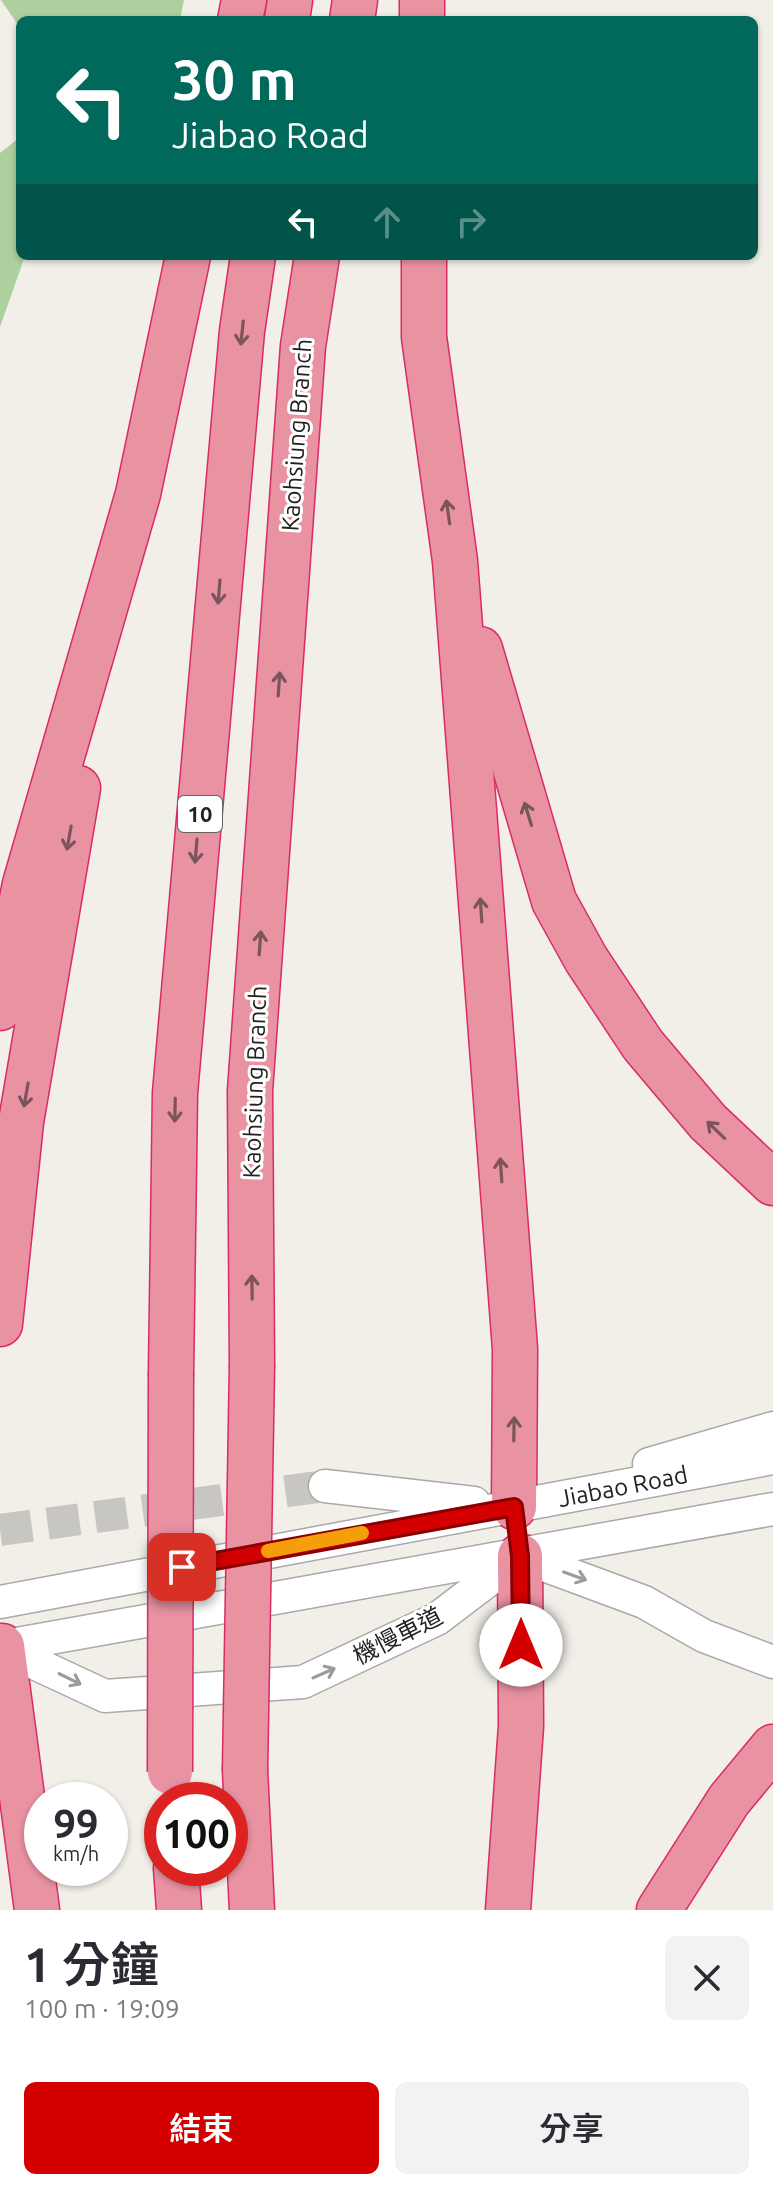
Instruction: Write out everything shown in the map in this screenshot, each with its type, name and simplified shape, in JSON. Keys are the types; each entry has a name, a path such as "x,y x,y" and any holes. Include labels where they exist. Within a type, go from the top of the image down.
{"highway":[{"path":"0,1008 25,884 114,568 138,494 187,260"},
{"name":"10","path":"171,1782 175,1093 242,331 252,260"},
{"name":"Kaohsiung Branch","path":"252,1910 245,1770 252,1365 250,1091 303,346 316,260"},
{"path":"424,260 424,337 455,561 515,1349 514,1507"},
{"path":"455,561 554,901 586,959 643,1045 708,1122 773,1183"},
{"path":"0,1324 21,1122 114,568"},
{"path":"508,1910 521,1726 520,1556"},
{"path":"0,1643 37,1910"},
{"path":"659,1910 729,1800 773,1747"},
{"path":"177,1886 179,1910"}],"street":[{"path":"325,1486 514,1507 734,1437 773,1428"},
{"name":"Jiabao Road","path":"0,1602 773,1458"},
{"path":"514,1507 520,1556 644,1602 704,1636 773,1662"},
{"name":"Jiabao Road","path":"0,1643 520,1556 773,1509"},
{"name":"機慢車道","path":"0,1643 105,1696 303,1682 437,1619 520,1556"}],"green space":[{"path":"1,0 184,0 181,16 16,16 16,22"},
{"path":"16,140 16,260 24,260 0,327 0,153"}],"tunnel":[{"path":"0,1530 325,1486"}],"slow traffic":[{"path":"268,1551 362,1533"}],"route":[{"path":"182,1567 514,1507 520,1556 521,1645"}]}
